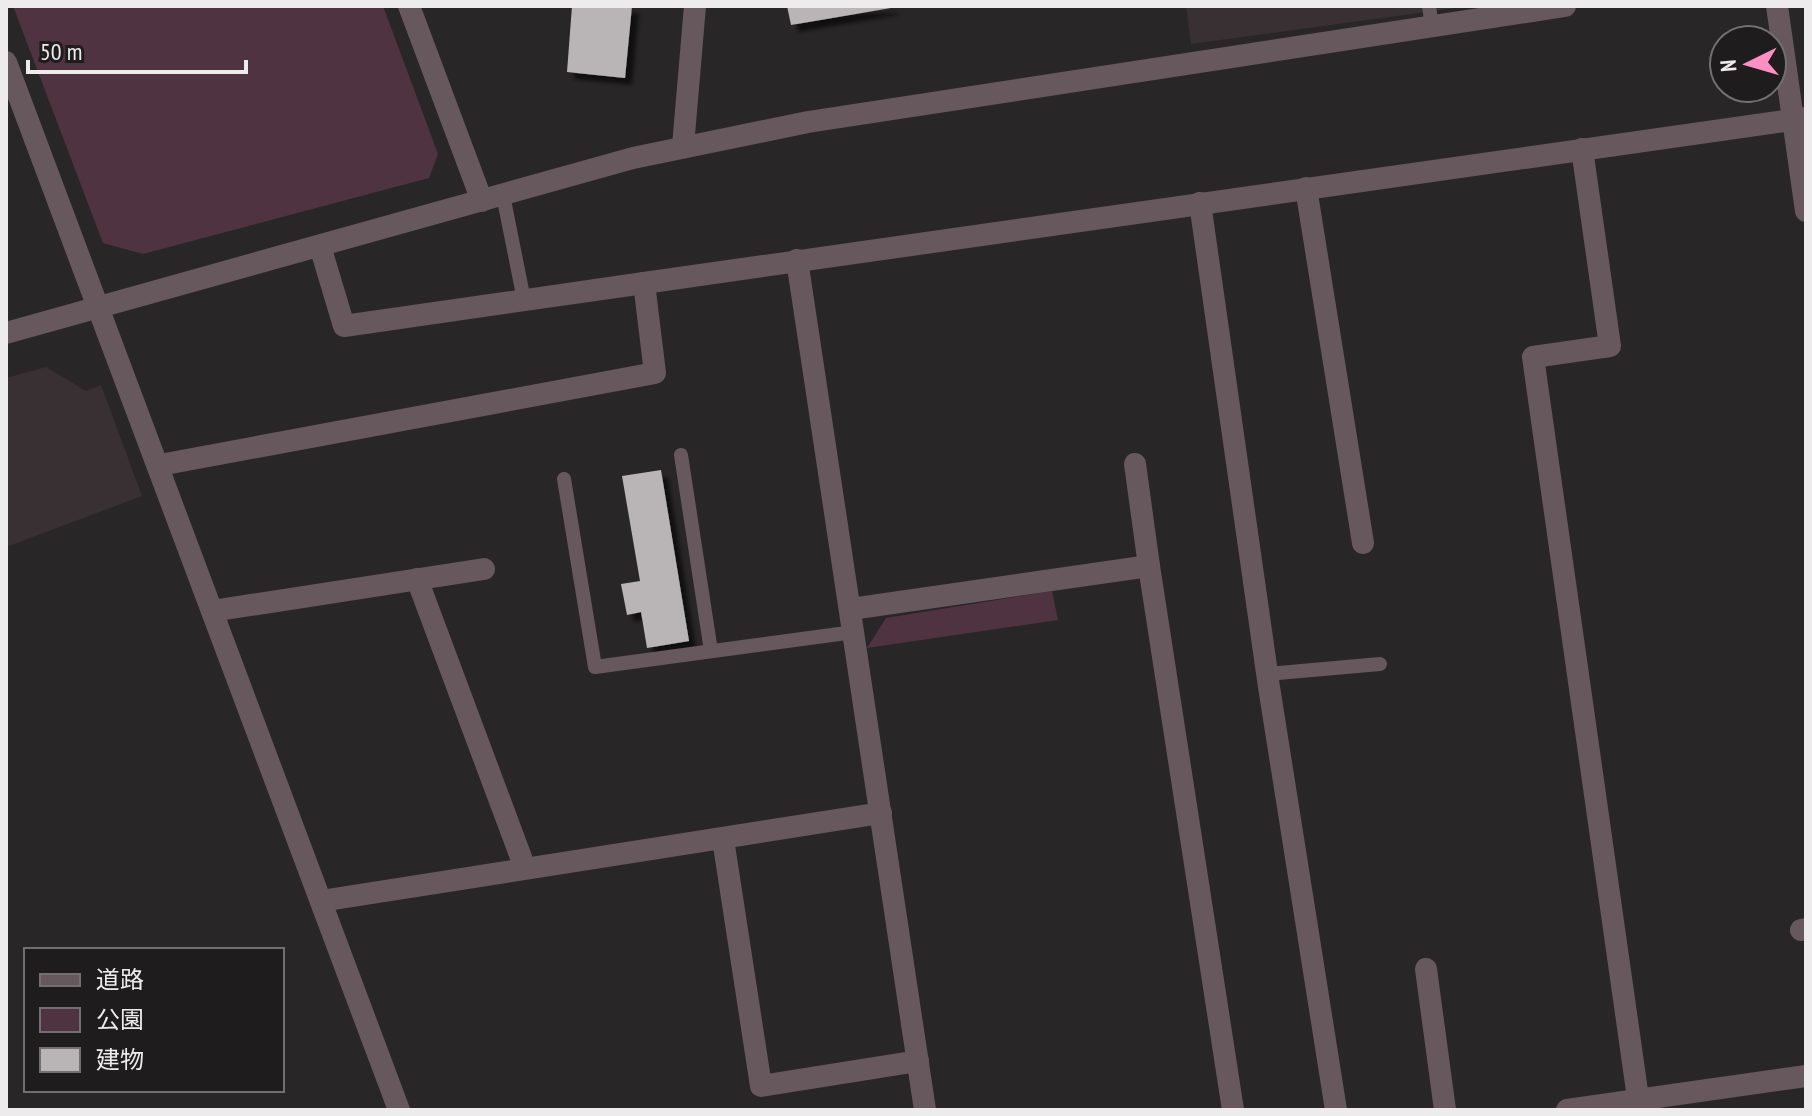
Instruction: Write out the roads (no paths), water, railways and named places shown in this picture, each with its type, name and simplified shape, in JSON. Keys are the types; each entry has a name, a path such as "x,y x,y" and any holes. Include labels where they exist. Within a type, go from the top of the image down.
{"street":[{"path":"409,6 492,198"},
{"path":"683,146 695,6"},
{"path":"6,333 683,146 1430,16 1565,6"},
{"path":"1777,6 1799,119 1806,211"},
{"path":"6,62 160,465 399,1110"},
{"path":"320,246 344,326 1799,119"},
{"path":"1582,149 1610,346 1533,357 1638,1098"},
{"path":"1306,188 1363,543"},
{"path":"1200,203 1268,674 1336,1110"},
{"path":"797,260 925,1110"},
{"path":"160,465 655,373 644,283"},
{"path":"1135,464 1233,1110"},
{"path":"852,620 1149,566"},
{"path":"212,611 484,569"},
{"path":"417,579 525,868"},
{"path":"321,901 881,813"},
{"path":"723,839 761,1086 918,1061"},
{"path":"1426,969 1445,1110"},
{"path":"1567,1110 1806,1076"}],"lane":[{"path":"492,198 524,300"},
{"path":"681,455 711,651"},
{"path":"564,479 595,667 711,651 852,620"},
{"path":"1268,674 1380,664"}]}
